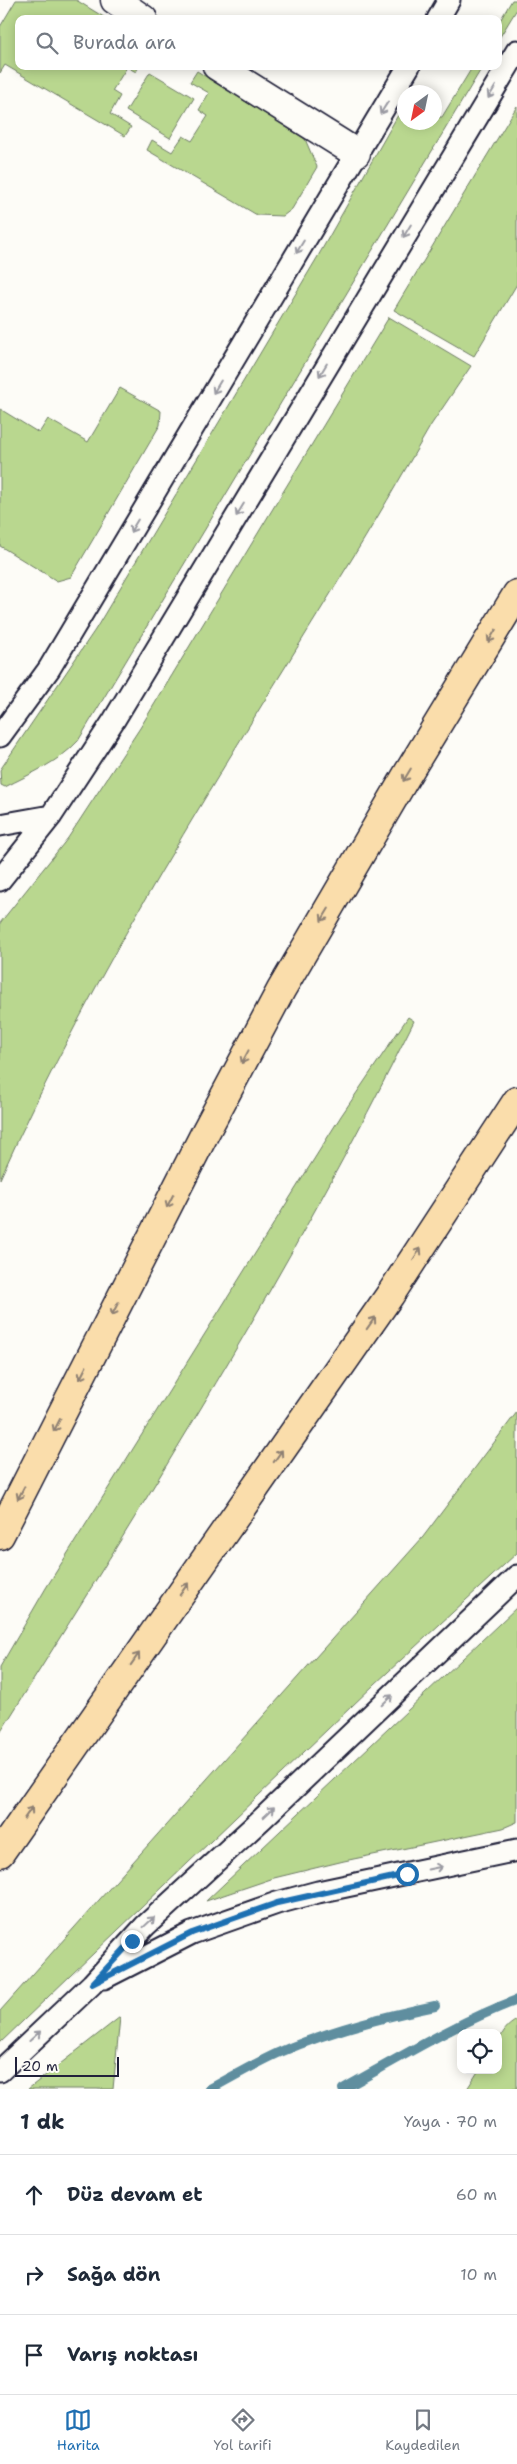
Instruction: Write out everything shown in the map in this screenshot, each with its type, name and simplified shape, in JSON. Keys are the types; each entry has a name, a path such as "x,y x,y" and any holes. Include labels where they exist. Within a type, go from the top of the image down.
{"highway":[{"path":"0,1535 206,1131 281,990 408,773 517,594"},
{"path":"0,1853 390,1295 517,1101"}],"street":[{"path":"115,0 137,15"},
{"path":"223,70 356,153"}],"lane":[{"path":"440,15 449,0"},
{"path":"0,880 51,816 114,720 517,51"},
{"path":"0,736 49,669 407,70"},
{"path":"0,825 51,816"},
{"path":"0,2071 92,1984 145,1926 263,1818 517,1576"},
{"path":"478,1859 517,1840"},
{"path":"92,1984 192,1933 277,1903 318,1892 517,1850"}],"green space":[{"path":"16,0 76,0 100,15 15,15 15,70 125,70 112,91 120,96 110,114 131,127 125,136 5,65 0,73 0,27"},
{"path":"512,0 517,0 517,9 502,33 502,17"},
{"path":"471,70 481,70 78,741 44,767 5,787 1,785 0,770 95,630 317,258 397,117 397,130 442,130 442,117"},
{"path":"197,71 305,139 317,167 292,209 283,216 257,215 147,150 152,140 172,152 183,136 192,141 208,116 199,110 209,93 190,82"},
{"path":"150,72 194,98 170,138 126,111"},
{"path":"517,106 517,284 474,356 394,310"},
{"path":"389,317 471,366 431,425 365,538 161,872 76,1023 0,1179 0,923 68,838 140,728"},
{"path":"120,388 161,411 160,425 71,577 57,581 0,546 0,409 39,433 48,419 88,442"},
{"path":"408,1017 414,1021 319,1203 268,1293 163,1471 0,1733 0,1667 46,1588 341,1116"},
{"path":"517,1412 517,1553 375,1684 0,2043 0,2011 423,1537"},
{"path":"517,1607 517,1822 503,1828 344,1861 274,1878 206,1901"},
{"path":"120,2017 113,2089 28,2089"},
{"path":"517,2020 517,2089 467,2089 476,2074 502,2074 502,2035 510,2024"}],"waterway":[{"path":"343,2089 450,2030 517,2000"},
{"path":"210,2089 269,2057 297,2045 336,2031 435,2006"}],"route":[{"path":"132,1941 92,1984 192,1933 277,1903 318,1892 407,1874"}]}
